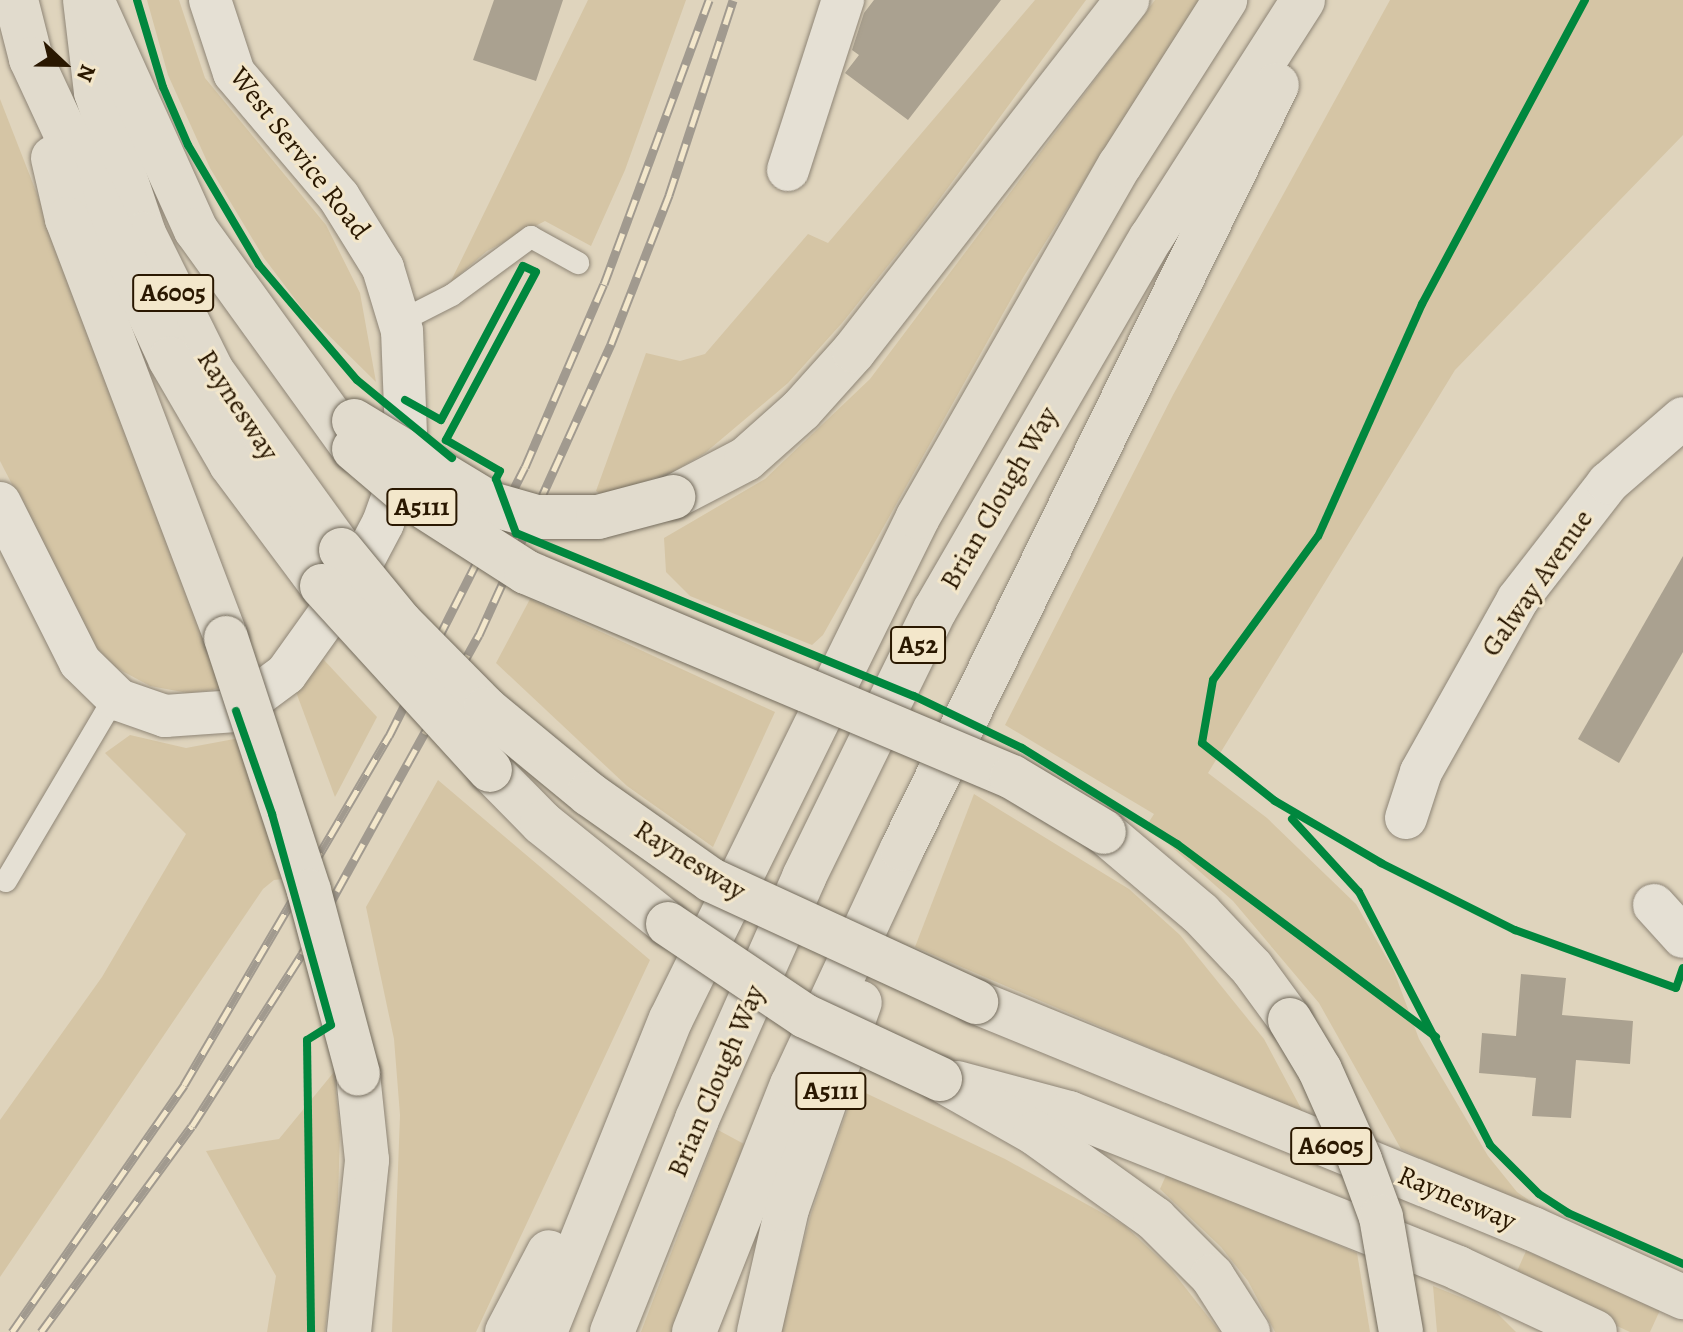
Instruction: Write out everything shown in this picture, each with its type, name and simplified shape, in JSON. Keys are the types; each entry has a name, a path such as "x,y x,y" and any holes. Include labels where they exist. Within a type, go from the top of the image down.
{"main road":[{"name":"Raynesway","path":"16,0 31,59 170,359 231,464 339,572 401,623 486,709 589,794 711,880 976,1002 1490,1212 1683,1297"},
{"name":"Raynesway","path":"85,0 96,92 144,234 212,371 339,572 469,748 612,882 805,1016 940,1079 1069,1113 1458,1268 1572,1327"},
{"name":"A5111","path":"92,0 145,127 196,230 311,390 415,501 526,572 1012,777 1104,832 1200,913 1252,968 1290,1020 1320,1070 1381,1217 1401,1332"},
{"path":"354,435 491,504 537,517 598,517 673,497 746,459 801,410 854,351 1127,0"},
{"name":"Brian Clough Way","path":"545,1332 671,1019 918,517 1120,165 1225,0"},
{"name":"Brian Clough Way","path":"612,1332 697,1119 804,877 935,610 1151,238 1303,0"},
{"path":"694,1332 792,1085 902,849 1317,0"},
{"path":"31,59 67,219 226,638 301,864 358,1074 367,1160 358,1279 349,1332"},
{"name":"A5111","path":"759,1332 787,1209 845,1054 902,849"},
{"path":"507,1332 671,1019"},
{"name":"A5111","path":"940,1079 1035,1133 1155,1219 1212,1276 1248,1332"}],"street":[{"name":"West Service Road","path":"115,697 147,712 189,717 215,716 253,703 286,674 339,572 401,473 405,389 399,322 366,235 234,73 210,0"},
{"path":"788,170 843,0"},
{"name":"Galway Avenue","path":"1406,818 1421,772 1526,588 1608,483 1683,418"},
{"path":"0,503 61,631 80,662 115,697"},
{"path":"1654,905 1683,937"}],"lane":[{"path":"399,322 452,295 531,237 578,263"},
{"path":"6,881 115,697"}],"shaded area":[{"path":"147,0 179,0 205,78 326,225 360,293 376,382 304,311 264,258 210,168 168,75"},
{"path":"588,0 686,0 625,170 591,246 545,221 487,251 450,283"},
{"path":"1035,0 1086,0 919,227 842,323 788,383 705,453 673,472 602,495 596,491 646,353 680,361 705,354 808,234 828,243"},
{"path":"1155,0 1199,0 1024,276 823,635 812,645 690,596 666,572 664,538 765,479 870,379"},
{"path":"1390,0 1683,0 1683,135 1455,370 1208,773 1267,818 1356,904 1394,971 1419,1039 1488,1156 1517,1192 1571,1229 1401,1149 1319,1003 1233,901 1147,825 1154,814 1005,725 1173,395"},
{"path":"0,99 228,684 213,690 188,693 150,686 115,667 96,647 0,461"},
{"path":"530,599 775,712 713,847 627,786 496,663"},
{"path":"297,631 377,717 335,797 279,646"},
{"path":"130,735 186,748 245,737 291,878 274,880 263,889 0,1277 0,1120 102,977 186,834 105,753"},
{"path":"438,780 650,960 476,1332 392,1332 400,1115 394,1039 366,907"},
{"path":"974,794 1129,889 1180,935 1264,1039 1304,1114 915,947"},
{"path":"334,1072 340,1131 337,1233 325,1332 267,1332 276,1276 206,1151 279,1139"},
{"path":"855,1088 1005,1159 1124,1225 1170,1268 1220,1332 779,1332 812,1211"},
{"path":"718,1130 744,1144 676,1332 641,1332"},
{"path":"1167,1173 1357,1253 1370,1332 1275,1332 1248,1281 1221,1247 1160,1189"},
{"path":"1526,1251 1661,1308 1650,1332 1630,1332 1514,1278"},
{"path":"1433,1286 1495,1311 1516,1332 1437,1332"}],"building":[{"path":"494,0 563,0 536,81 473,60"},
{"path":"874,0 1001,0 908,120 845,73 859,55 852,50 864,13"},
{"path":"1683,556 1683,652 1619,763 1578,739"},
{"path":"1521,974 1566,978 1562,1015 1633,1021 1630,1064 1576,1060 1571,1118 1532,1116 1536,1078 1479,1073 1482,1033 1516,1036"}],"railway":[{"path":"12,1332 184,1085 389,736 525,467 604,284 709,0"},
{"path":"41,1332 192,1126 302,954 479,635 611,344 669,195 733,0"}],"cycle path":[{"path":"137,0 163,87 188,145 259,265 357,380 452,458"},
{"path":"1585,0 1422,304 1318,536 1213,680 1202,743 1275,801 1381,863 1515,930 1676,988 1683,968"},
{"path":"405,400 441,420 523,266 536,272 446,440 500,471 496,479 516,533 914,696 1022,748 1177,844 1436,1037"},
{"path":"236,711 272,814 331,1025 307,1040 311,1332"},
{"path":"1292,819 1359,892 1490,1145 1539,1194 1568,1213 1683,1264"}]}
